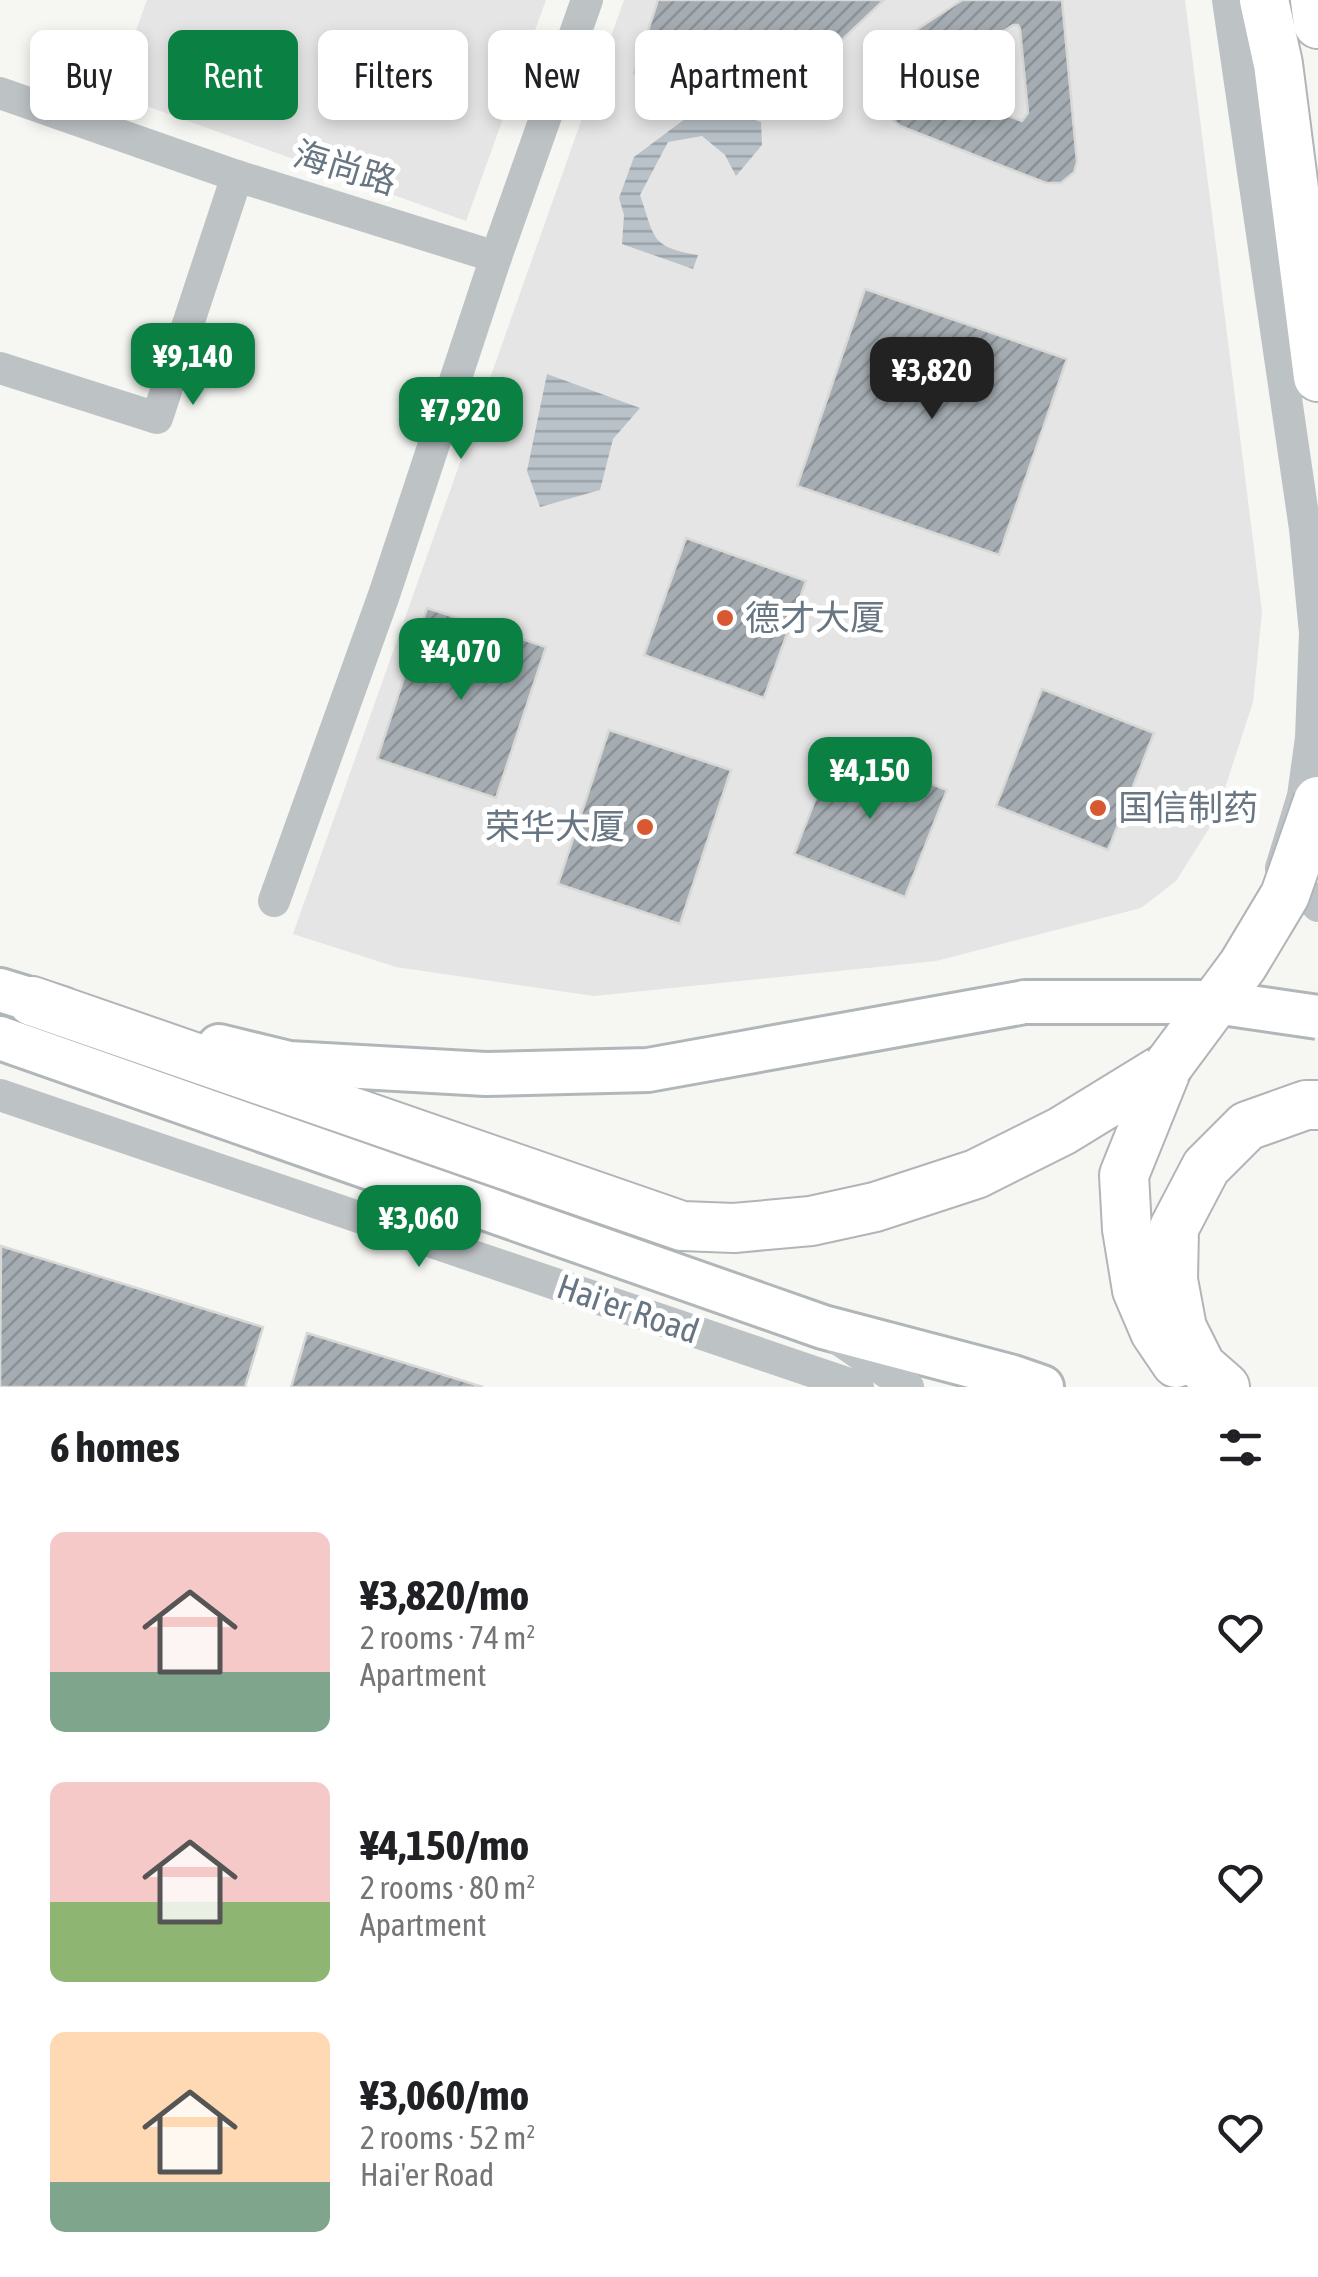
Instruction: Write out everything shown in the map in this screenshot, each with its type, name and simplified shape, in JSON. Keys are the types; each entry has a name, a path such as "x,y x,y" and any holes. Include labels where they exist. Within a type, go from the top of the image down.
{"highway":[{"path":"1264,0 1278,64 1318,377"},
{"path":"1315,0 1318,24"},
{"path":"1196,1387 1155,1332 1137,1290 1124,1175 1168,1066 1243,965 1285,895 1318,801"},
{"path":"8,1023 682,1226 734,1228 811,1221 875,1207 976,1174 1062,1131 1168,1066"},
{"path":"1224,1387 1201,1366 1182,1328 1173,1280 1174,1228 1206,1167 1247,1126 1306,1105 1318,1105"}],"main road":[{"path":"8,1023 290,1063 486,1074 648,1070 1025,1002 1215,1002 1318,1017"},
{"name":"Hai'er Road","path":"8,1023 822,1328"},
{"path":"822,1328 942,1387"},
{"path":"822,1328 1042,1387"}],"street":[{"path":"274,901 384,596 496,257 587,0"},
{"path":"1228,0 1305,528 1316,633 1311,738 1303,796 1281,868 1318,906"},
{"name":"海尚路","path":"0,94 237,176 496,257"},
{"path":"0,368 157,418 237,176"},
{"name":"Hai'er Road","path":"0,1095 858,1387"},
{"path":"822,1328 908,1387"}],"shaded area":[{"path":"147,0 546,0 535,30 488,30 488,120 503,120 466,221 185,120 298,120 298,30 168,30 168,114 148,107 148,30 136,30"},
{"path":"624,0 1185,0 1262,612 1253,702 1215,819 1176,881 1141,908 936,961 594,996 396,967 293,934 581,120 615,120 613,30"},
{"path":"684,120 761,122 762,145 736,176 725,155 702,136 668,142 640,195 657,238 671,248 698,255 693,269 622,244 624,215 619,198 634,157"},
{"path":"547,374 640,408 613,439 600,490 540,507 527,471"}],"building":[{"path":"658,0 884,0 843,39 843,30 648,30"},
{"path":"962,0 1062,0 1077,162 1074,172 1061,183 1046,183 893,120 1022,121 1028,113 1018,25 1005,30 916,30"},
{"path":"865,289 1067,359 999,555 797,486"},
{"name":"德才大厦","path":"686,538 806,581 764,698 644,655"},
{"path":"427,608 546,647 496,798 377,759"},
{"path":"1042,689 1154,733 1108,850 996,806"},
{"name":"荣华大厦","path":"609,730 731,770 680,924 558,884"},
{"path":"836,746 947,790 905,897 794,854"},
{"path":"1,1246 263,1327 245,1387 0,1387"},
{"path":"307,1333 483,1387 291,1387"}],"place":[{"name":"德才大厦","path":"725,618"},
{"name":"国信制药","path":"1098,808"},
{"name":"荣华大厦","path":"645,827"}]}
